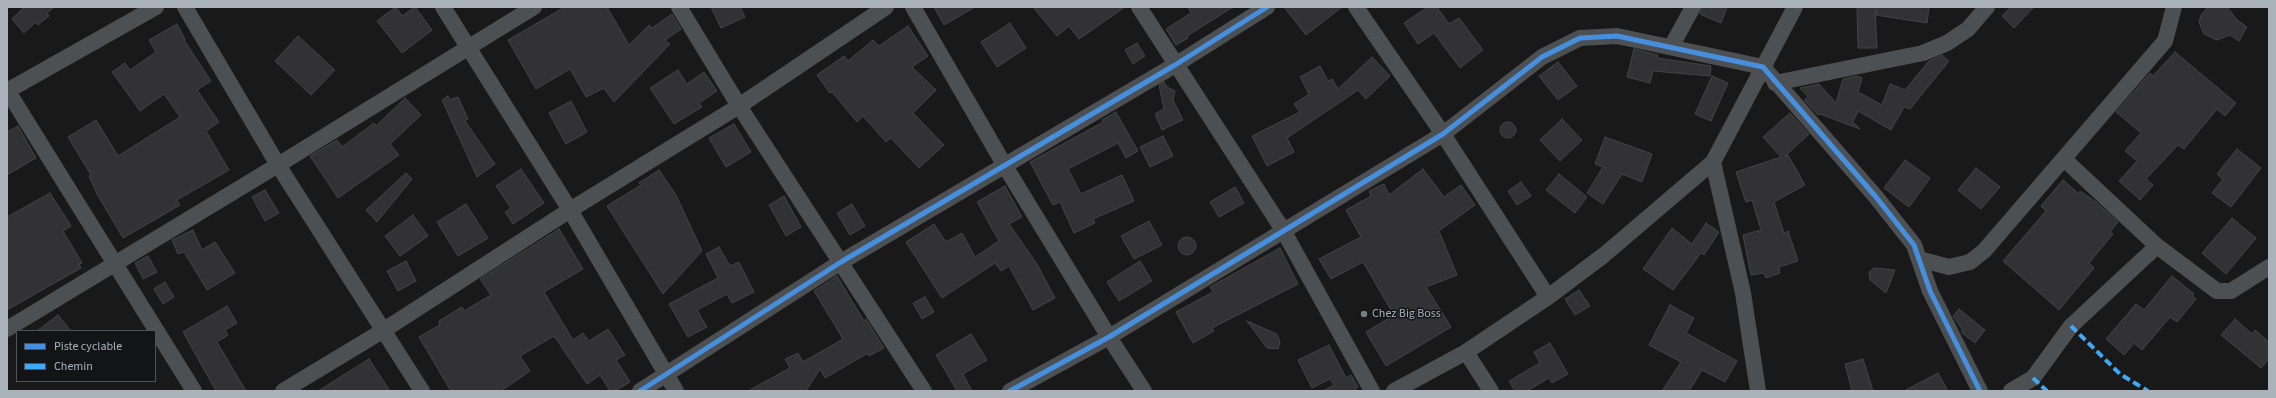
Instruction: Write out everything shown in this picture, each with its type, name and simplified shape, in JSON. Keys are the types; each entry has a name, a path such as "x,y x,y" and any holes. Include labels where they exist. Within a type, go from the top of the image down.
{"street":[{"path":"156,7 7,91 116,262 194,391"},
{"path":"185,7 278,165 422,391"},
{"path":"443,7 570,210 676,391"},
{"path":"7,329 469,49 534,7"},
{"path":"679,7 739,106 842,262 924,391"},
{"path":"283,391 384,330 570,210 739,106 886,7"},
{"path":"913,7 1005,166 1109,337 1144,391"},
{"path":"1139,7 1175,65 1283,230 1372,391"},
{"path":"640,391 842,262 1175,65 1267,7"},
{"path":"1356,7 1443,134 1548,297"},
{"path":"1671,47 1693,7"},
{"path":"1394,391 1466,352 1548,297 1604,255 1713,162 1795,7"},
{"path":"1775,83 1923,53 1947,43 1968,28 1987,7"},
{"path":"1919,259 1949,267 1970,262 1984,251 2165,41 2174,7"},
{"path":"1010,391 1109,337 1443,134 1542,57 1580,38 1617,36 1762,67 1876,197 1914,245 1930,291 1980,391"},
{"path":"2064,159 2157,246 2217,291 2232,291 2269,267"},
{"path":"1713,162 1743,293 1758,391"},
{"path":"2011,391 2033,378 2071,326 2157,246"},
{"path":"1466,352 1491,391"}],"building":[{"path":"24,7 54,7 47,13 49,16 38,25 36,22 24,33 12,19"},
{"path":"396,7 402,16 415,7 432,30 402,53 377,21"},
{"path":"565,7 607,7 629,45 649,25 652,28 672,14 681,29 665,40 670,44 614,102 604,88 586,97 570,69 536,89 508,40"},
{"path":"711,7 740,7 745,17 721,28"},
{"path":"934,7 975,7 944,25"},
{"path":"1033,7 1125,7 1079,39 1069,26 1057,36"},
{"path":"1188,7 1233,7 1187,36 1188,38 1176,45 1166,29 1191,13"},
{"path":"1284,7 1342,7 1306,35"},
{"path":"1428,7 1437,7 1449,24 1459,18 1483,50 1460,68 1434,33 1418,44 1404,23"},
{"path":"1702,7 1727,7 1721,23 1700,14"},
{"path":"1857,7 1875,7 1877,48 1858,48"},
{"path":"1877,7 1929,7 1927,23 1876,15"},
{"path":"2011,7 2034,7 2014,28 2002,16"},
{"path":"2208,7 2227,7 2237,20 2247,27 2239,41 2230,35 2217,40 2204,34 2199,22 2201,15"},
{"path":"1010,23 1026,48 997,67 981,42"},
{"path":"177,24 185,39 184,40 211,81 197,90 219,122 206,131 229,170 177,200 180,205 123,238 97,194 89,176 91,175 68,137 96,120 118,156 180,117 164,94 140,111 112,72 125,63 130,70 156,52 149,40"},
{"path":"908,26 928,56 912,67 936,90 913,113 944,145 919,168 891,138 886,142 863,116 857,122 832,92 830,93 817,75 844,56 848,61 873,40 879,46"},
{"path":"298,36 335,70 311,95 275,61"},
{"path":"1137,43 1145,56 1133,64 1125,50"},
{"path":"1634,49 1658,55 1657,58 1711,66 1710,76 1653,71 1650,83 1627,77"},
{"path":"2175,52 2236,103 2225,116 2217,109 2184,149 2178,145 2146,179 2153,185 2140,200 2119,181 2137,161 2125,151 2141,133 2116,112 2150,73 2153,76"},
{"path":"1942,55 1949,61 1910,109 1904,107 1891,130 1858,111 1853,122 1860,129 1820,114 1818,115 1804,100 1808,97 1800,88 1819,84 1836,103 1843,79 1857,76 1862,78 1858,92 1882,105 1890,84 1905,90 1929,61"},
{"path":"1372,57 1390,76 1366,99 1358,90 1287,138 1294,152 1267,166 1252,136 1300,112 1294,104 1309,94 1300,77 1320,66 1328,81 1332,79 1338,89"},
{"path":"1558,62 1577,86 1558,100 1539,76"},
{"path":"678,70 687,84 704,72 717,91 699,103 702,107 674,124 650,88"},
{"path":"1712,76 1728,83 1711,121 1695,114"},
{"path":"1164,82 1167,87 1175,91 1173,100 1183,120 1162,130 1155,114 1164,109 1159,85"},
{"path":"448,96 450,100 458,97 468,119 465,121 495,164 477,177 442,100"},
{"path":"405,98 421,115 390,144 399,155 338,198 310,156 337,140 342,147 374,123 376,126"},
{"path":"571,101 587,132 566,144 549,113"},
{"path":"1116,112 1138,151 1126,158 1118,143 1068,169 1081,194 1122,175 1134,201 1093,219 1095,223 1074,233 1060,202 1053,205 1030,162 1103,122 1102,120"},
{"path":"1790,113 1809,134 1785,156 1788,155 1805,185 1774,202 1784,233 1788,231 1798,261 1779,267 1780,273 1766,278 1764,273 1751,275 1743,235 1761,230 1752,200 1746,202 1736,172 1781,157 1763,137"},
{"path":"1562,119 1582,140 1560,161 1540,140"},
{"path":"1505,122 1511,122 1516,127 1514,136 1511,138 1505,138 1500,133 1500,127"},
{"path":"734,124 751,152 726,167 709,138"},
{"path":"18,126 36,158 7,175 7,132"},
{"path":"1163,136 1173,156 1150,167 1140,147"},
{"path":"1605,137 1652,154 1642,182 1622,174 1603,204 1587,193 1603,167 1595,164"},
{"path":"2237,149 2261,168 2231,207 2212,193 2223,179 2217,174"},
{"path":"1905,160 1930,178 1909,207 1884,188"},
{"path":"1976,168 2000,187 1981,209 1958,190"},
{"path":"521,169 544,203 513,224 505,212 511,208 496,186"},
{"path":"1423,169 1444,197 1461,185 1475,205 1439,231 1457,275 1426,287 1451,327 1386,366 1366,332 1394,315 1363,262 1331,279 1319,259 1361,237 1346,210 1371,196 1369,191 1384,184 1389,195"},
{"path":"659,170 676,195 702,251 663,294 607,206 641,185 639,183"},
{"path":"406,173 412,179 377,222 366,210"},
{"path":"1559,174 1587,197 1575,213 1546,190"},
{"path":"2063,180 2078,193 2080,191 2096,202 2118,222 2110,232 2113,234 2089,263 2094,268 2059,310 2003,261 2046,211 2041,206"},
{"path":"1521,182 1531,196 1517,205 1508,191"},
{"path":"1005,186 1022,217 1009,224 1037,264 1055,298 1033,310 1009,266 1001,271 995,263 942,298 906,242 934,224 946,242 962,233 975,257 999,241 977,202"},
{"path":"1235,187 1244,203 1219,217 1210,202"},
{"path":"265,190 279,213 265,221 252,197"},
{"path":"50,193 71,226 63,231 82,263 79,264 81,268 7,310 7,217"},
{"path":"784,196 801,227 786,236 769,205"},
{"path":"466,204 488,238 458,256 437,222"},
{"path":"852,204 865,226 850,235 837,213"},
{"path":"413,215 428,236 400,256 385,236"},
{"path":"2232,218 2256,238 2226,274 2202,253"},
{"path":"1149,221 1162,245 1134,259 1121,236"},
{"path":"1706,223 1719,232 1704,255 1701,253 1673,290 1643,269 1672,228 1692,244"},
{"path":"559,229 583,269 544,292 573,340 583,333 589,341 608,329 625,355 616,360 630,382 615,391 610,391 600,375 587,384 554,336 520,356 530,371 501,391 451,391 419,337 440,325 439,321 462,307 464,311 491,295 480,279"},
{"path":"193,230 202,250 215,242 235,273 207,290 184,252 178,254 172,240"},
{"path":"1183,237 1191,237 1196,242 1194,253 1191,255 1183,255 1178,250 1178,242"},
{"path":"719,247 730,266 739,262 754,292 732,303 727,294 697,310 707,327 688,337 669,304 718,278 706,254"},
{"path":"1280,248 1298,284 1212,328 1214,331 1193,343 1176,312 1213,292 1210,287"},
{"path":"148,256 157,272 143,279 135,263"},
{"path":"406,261 416,281 398,291 387,271"},
{"path":"1140,261 1152,281 1119,301 1107,282"},
{"path":"1874,268 1895,270 1886,293 1870,280 1869,272"},
{"path":"837,276 864,321 866,319 884,348 869,356 868,353 825,378 820,369 806,391 748,391 790,368 785,359 798,353 803,362 843,339 814,291"},
{"path":"2172,276 2194,294 2192,296 2196,299 2177,322 2170,317 2142,350 2134,343 2124,355 2106,339 2136,304 2144,310"},
{"path":"165,282 174,297 163,304 154,289"},
{"path":"1579,290 1590,306 1575,315 1565,299"},
{"path":"925,297 934,312 922,319 913,303"},
{"path":"1670,305 1694,318 1686,333 1737,361 1725,382 1702,370 1689,391 1662,391 1681,362 1649,345"},
{"path":"227,306 237,323 225,330 228,335 217,342 246,391 216,391 183,332"},
{"path":"1959,309 1985,330 1975,343 1962,333 1962,329 1953,316"},
{"path":"58,315 70,330 38,330"},
{"path":"2235,319 2252,334 2255,330 2269,342 2269,359 2261,368 2221,335"},
{"path":"1247,321 1277,334 1280,342 1278,349 1267,348"},
{"path":"971,334 987,360 963,374 972,391 957,391 936,355"},
{"path":"1550,343 1568,374 1552,383 1549,378 1527,391 1515,391 1509,381 1540,363 1534,352"},
{"path":"1329,345 1346,378 1351,375 1358,387 1353,391 1323,391 1334,385 1330,379 1312,388 1298,360"},
{"path":"369,359 390,391 318,391"},
{"path":"1863,359 1873,391 1852,391 1845,364"},
{"path":"1938,373 1948,391 1904,391"}],"marked path":[{"path":"2071,326 2120,374 2148,391"},
{"path":"2033,378 2047,391"}],"cycle path":[{"path":"640,391 841,262 1175,65 1267,7"},
{"path":"1010,391 1109,337 1443,134 1542,57 1580,38 1617,36 1763,67 1876,197 1914,245 1930,291 1980,391"}],"place":[{"name":"Chez Big Boss","path":"1364,314"}]}
